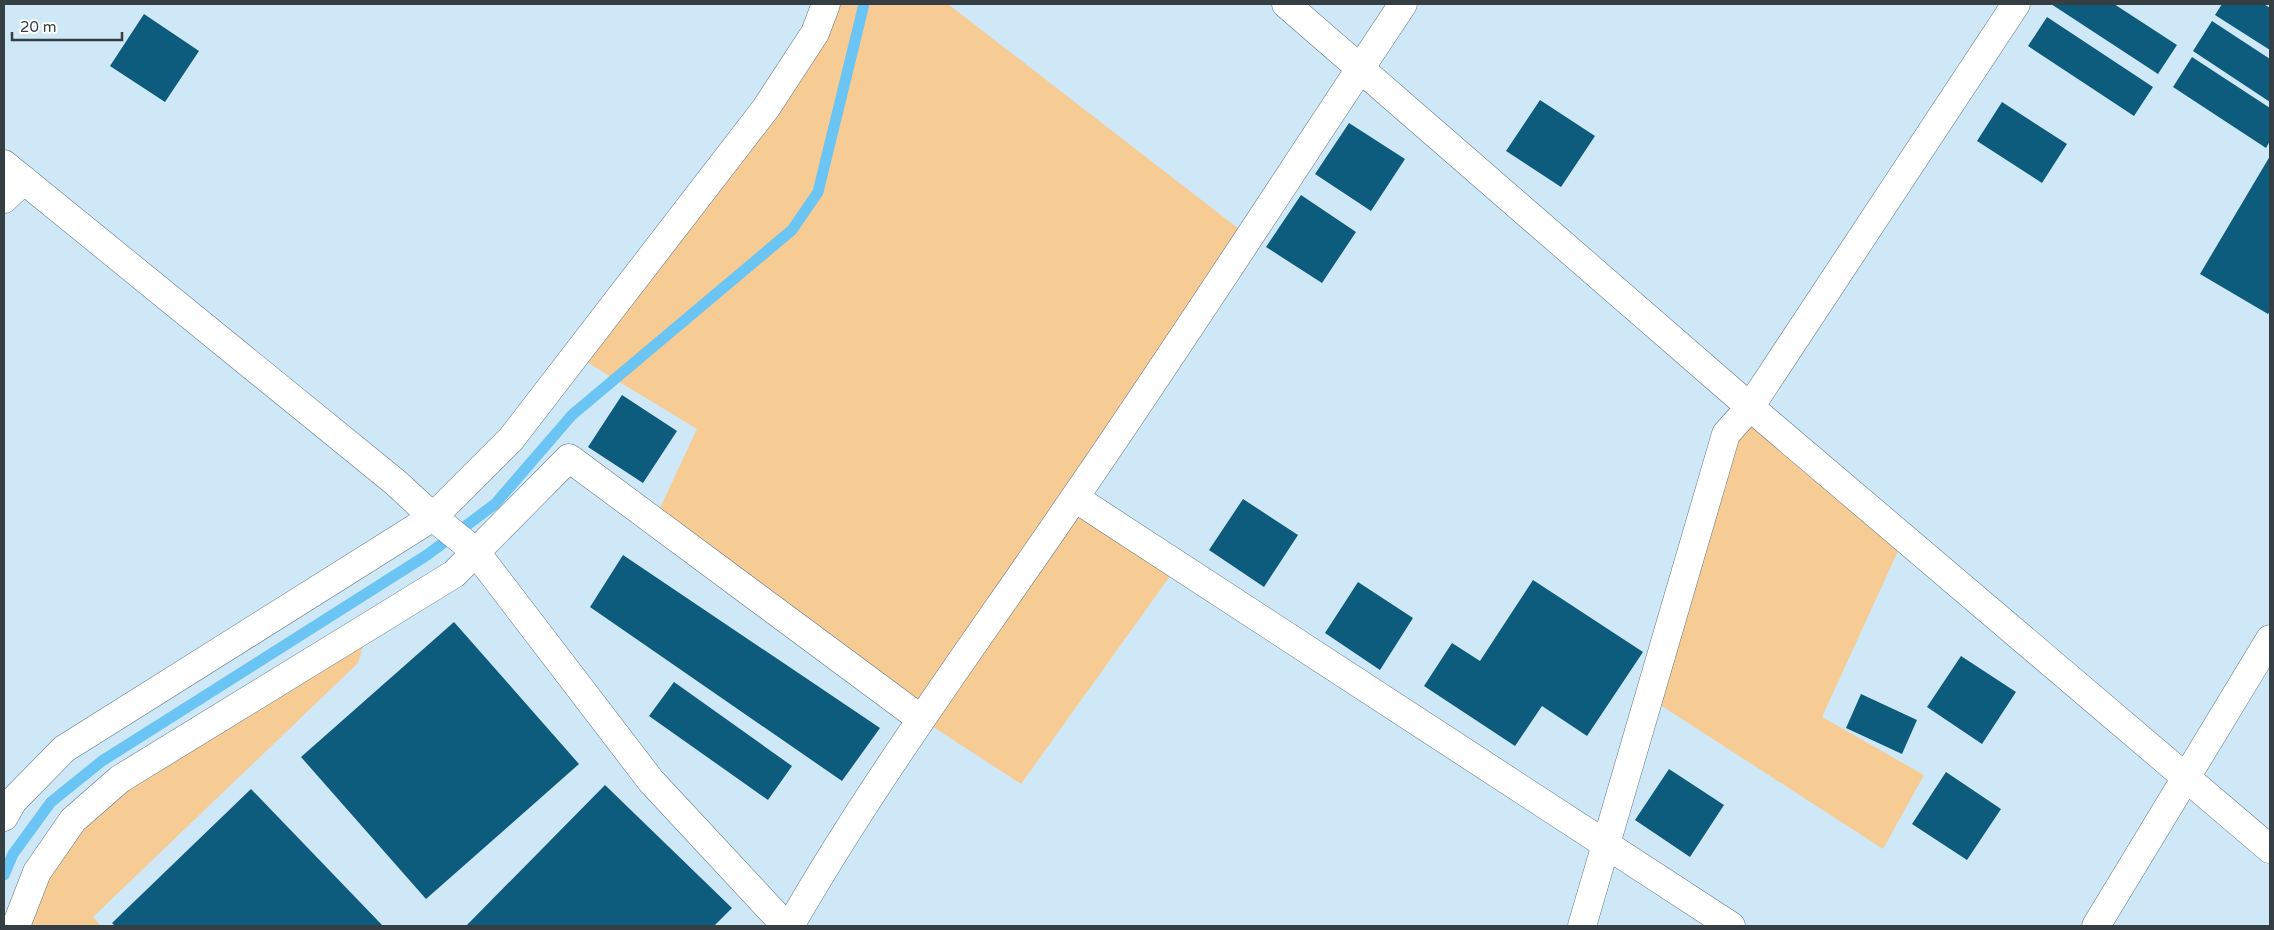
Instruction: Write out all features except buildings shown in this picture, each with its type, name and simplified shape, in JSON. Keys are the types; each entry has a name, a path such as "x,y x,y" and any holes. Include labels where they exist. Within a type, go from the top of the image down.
{"street":[{"path":"4,817 13,801 64,749 433,517 511,439 766,108 815,33 826,4"},
{"path":"1286,4 1750,407 2270,849"},
{"path":"790,926 820,874 921,719 1075,498 1403,4"},
{"path":"1582,926 1726,434 1750,407 2016,4"},
{"path":"4,200 14,172 395,482 433,517 475,551 650,781 786,926"},
{"path":"16,926 37,872 73,820 120,780 454,574 569,458 921,719"},
{"path":"1075,498 1731,926"},
{"path":"2096,926 2270,639"}],"shaded area":[{"path":"837,4 948,4 1248,236 1075,498 1178,565 1021,784 921,719 654,521 697,429 580,358"},
{"path":"1746,413 1904,538 1822,717 1924,775 1883,849 1648,697"},
{"path":"365,640 358,663 93,917 101,926 16,926 37,872 120,779"}],"waterway":[{"path":"4,875 13,854 51,802 102,761 427,555 495,504 572,415 792,230 818,192 864,4"}]}
